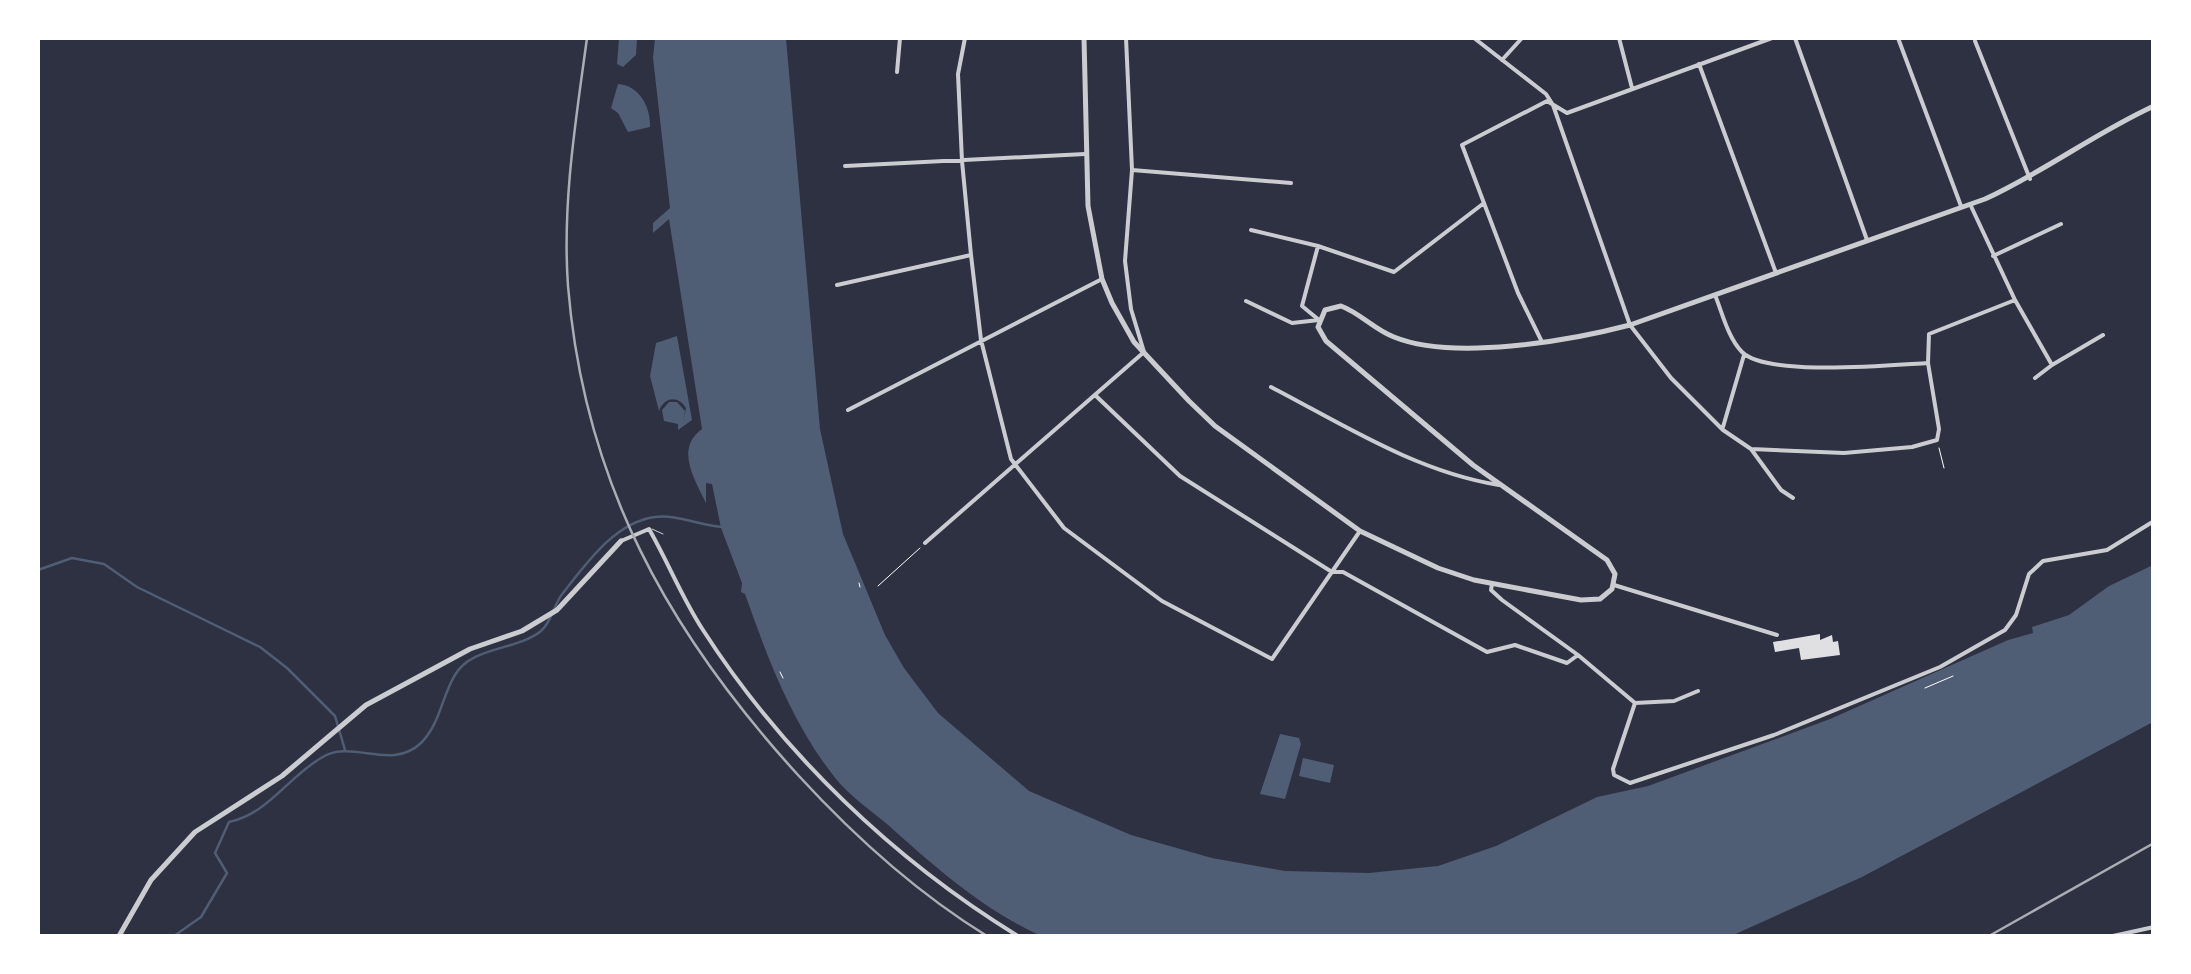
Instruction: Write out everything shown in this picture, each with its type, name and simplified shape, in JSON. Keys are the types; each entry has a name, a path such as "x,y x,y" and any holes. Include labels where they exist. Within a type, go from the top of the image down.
{"street":[{"path":"897,72 900,38"},
{"path":"966,38 958,74 962,162 981,340 1007,450 1064,528 1162,601 1272,659 1360,530"},
{"path":"1084,38 1088,206 1102,279 1112,303 1144,352 1216,426 1360,530 1438,568 1492,584 1586,600 1605,596 1614,585 1614,570 1604,557 1502,486 1326,341 1318,320 1302,306 1318,246"},
{"path":"1126,38 1132,170 1125,262 1130,309 1144,352"},
{"path":"1474,38 1546,94 1552,105 1630,325 1670,378 1723,430 1752,448 1781,490 1793,498"},
{"path":"1502,60 1522,38"},
{"path":"1619,38 1632,88"},
{"path":"1542,342 1518,293 1462,144 1547,101 1567,113 1772,38"},
{"path":"1795,38 1867,241"},
{"path":"1898,38 1961,208"},
{"path":"1975,41 2030,179"},
{"path":"1700,64 1776,272"},
{"path":"1246,301 1292,323 1318,320 1325,310 1341,306 1392,337 1430,347 1578,339 1630,325 1961,208 2030,179 2114,126 2154,106"},
{"path":"846,166 1085,154"},
{"path":"1132,170 1291,183"},
{"path":"1251,230 1318,246 1394,272 1484,203"},
{"path":"1970,204 2015,300 2052,364"},
{"path":"1994,256 2060,224"},
{"path":"837,284 970,255"},
{"path":"848,410 1102,279"},
{"path":"1715,295 1744,355 1762,363 1804,367 1928,363"},
{"path":"1752,448 1844,453 1912,448 1937,440 1939,430 1928,363 1932,330 2015,300"},
{"path":"2035,378 2102,335"},
{"path":"925,543 1144,352"},
{"path":"1723,430 1744,355"},
{"path":"1271,387 1404,456 1465,480 1502,486"},
{"path":"1095,394 1180,476 1332,572 1344,572 1487,652 1516,645 1567,663 1578,655"},
{"path":"1635,703 1613,770 1617,777 1630,783 1774,735 1940,668 2006,630 2016,615 2029,574 2042,562 2106,550 2154,521"},
{"path":"119,936 151,880 180,846 205,825 258,794 366,705 470,648 522,630 557,610 621,541 649,530 704,632 818,774 924,873 1018,936"},
{"path":"1492,584 1492,590 1502,600 1578,655 1635,703 1681,700 1698,691"},
{"path":"1614,585 1777,635"},
{"path":"2113,936 2154,927"}],"lane":[{"path":"649,530 662,534"}],"path":[{"path":"1937,440 1944,468"},
{"path":"878,586 925,543"},
{"path":"780,672 783,678"},
{"path":"1925,688 1953,676"}],"water":[{"path":"619,38 637,38 636,55 623,67 617,64"},
{"path":"655,38 786,38 820,429 843,534 885,635 904,668 938,713 1029,791 1131,835 1212,858 1285,871 1369,873 1438,866 1496,846 1597,797 1648,786 1830,719 2008,640 2033,633 2032,627 2069,615 2109,586 2153,565 2153,722 1862,877 1731,936 1041,936 960,886 847,791 806,736 772,667 741,592 742,583 721,528 712,484 706,483 706,503 689,464 690,445 702,429 669,219 653,233 653,223 670,208 653,58"},
{"path":"618,84 632,88 642,98 650,127 628,132 611,108"},
{"path":"677,336 692,420 678,430 678,424 664,421 662,410 669,402 677,402 685,411 683,422 686,408 679,401 671,399 659,411 650,376 656,343"},
{"path":"1280,734 1299,738 1301,744 1285,799 1260,794"},
{"path":"1303,758 1334,765 1330,783 1299,776"}],"building":[{"path":"1820,634 1820,640 1832,635 1833,642 1838,641 1840,655 1801,660 1799,648 1775,652 1773,642"}],"waterway":[{"path":"174,936 201,917 227,873 215,853 229,822 255,811 309,766 333,753 397,755 421,743 463,666 541,631 581,570 627,527 655,517 723,527"},
{"path":"38,570 72,558 104,564 137,587 260,647 335,716 345,750"}],"railway":[{"path":"587,38 568,192 568,286 577,357 592,425 640,550 709,666 798,775 887,862 987,936"},
{"path":"1989,936 2154,843"}]}
